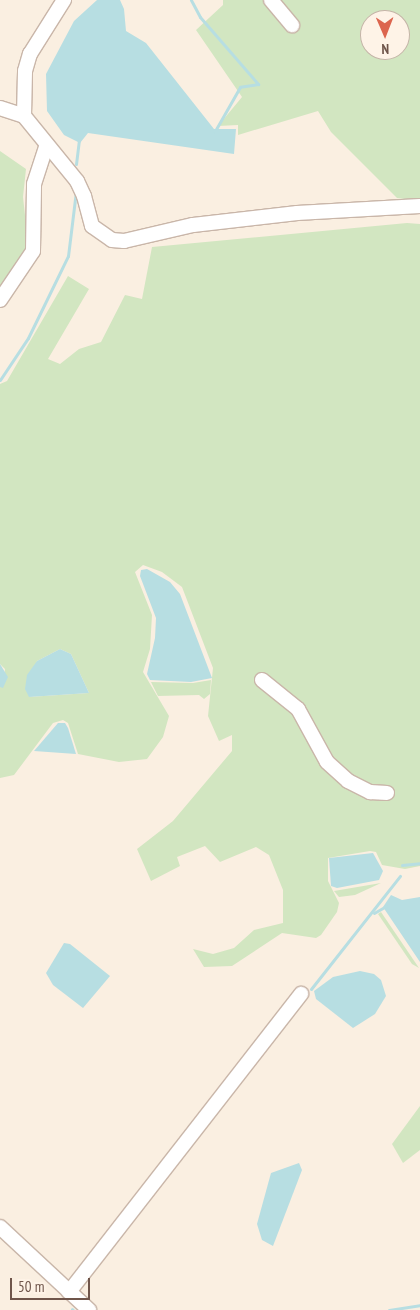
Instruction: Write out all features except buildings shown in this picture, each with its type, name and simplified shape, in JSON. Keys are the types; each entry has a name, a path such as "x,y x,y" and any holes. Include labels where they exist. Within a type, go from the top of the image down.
{"street":[{"path":"24,116 25,71 30,54 64,0"},
{"path":"271,0 292,25"},
{"path":"0,108 24,116 46,147 76,181 84,196 92,226 112,240 231,221 420,206"},
{"path":"0,300 33,251 34,184 46,147"},
{"path":"262,680 298,709 327,762 361,789 387,793"},
{"path":"69,1292 301,994"},
{"path":"0,1227 90,1310"}],"green space":[{"path":"223,0 420,0 420,201 397,198 331,132 318,111 238,135 238,125 218,126 242,97 196,30 223,5"},
{"path":"0,151 26,169 23,197 28,242 24,255 0,291"},
{"path":"407,223 420,224 420,866 405,869 382,865 376,852 370,851 328,858 328,881 339,903 337,912 321,935 316,938 282,933 232,966 204,967 193,949 213,954 234,948 254,930 283,923 283,890 269,855 256,847 220,862 205,846 177,857 180,866 151,881 137,849 173,821 232,751 232,735 219,741 208,716 213,668 182,587 162,572 143,565 135,572 152,615 150,649 143,672 169,716 163,737 147,759 119,762 78,754 68,723 63,720 53,723 14,775 0,778 0,687 3,687 5,669 0,664 0,384 7,381 68,276 89,289 48,359 60,364 79,349 101,342 125,295 142,299 152,247","holes":["60,649 71,654 89,693 29,697 37,661"]},
{"path":"211,680 210,694 204,699 199,695 158,696 151,682 193,683"},
{"path":"381,883 355,895 339,897 334,891"},
{"path":"381,912 419,968 412,964 378,914"},
{"path":"420,1106 420,1150 403,1163 392,1144"}],"water":[{"path":"97,0 120,0 124,9 126,31 146,43 214,129 236,129 234,154 88,133 80,143 64,135 47,111 46,74 74,21"},
{"path":"147,569 170,582 180,594 212,678 191,682 150,680 147,674 155,638 156,618 140,576 141,570"},
{"path":"60,649 71,654 89,693 29,697 25,689 27,675 37,661"},
{"path":"0,664 8,677 3,688 0,687"},
{"path":"58,723 65,723 68,728 76,754 34,751"},
{"path":"373,853 383,871 379,880 337,888 331,886 329,858"},
{"path":"391,895 402,900 420,897 420,962 383,907"},
{"path":"64,943 70,944 110,976 83,1008 53,985 46,973"},
{"path":"360,971 374,974 381,980 386,996 375,1014 353,1028 316,999 314,991 333,977"},
{"path":"299,1163 302,1170 273,1246 262,1240 257,1224 271,1173"}],"waterway":[{"path":"191,0 200,17 258,84 240,87 215,131"},
{"path":"76,164 79,139"},
{"path":"0,380 28,338 68,256 76,191"},
{"path":"402,865 420,863"},
{"path":"311,989 400,876"},
{"path":"374,913 386,906"},
{"path":"389,1310 420,1305"}]}
